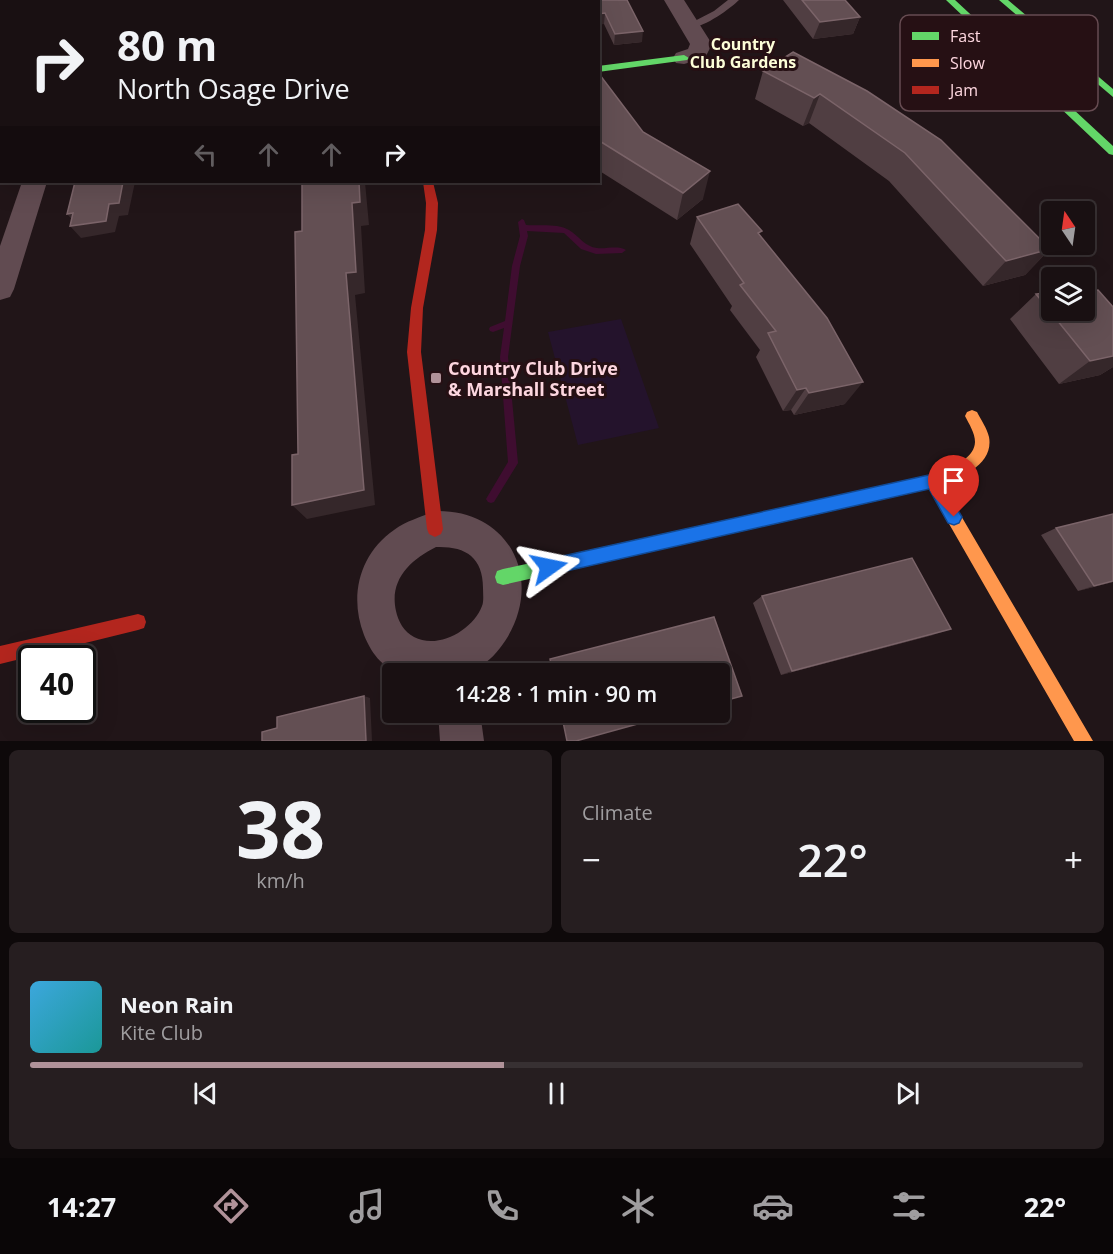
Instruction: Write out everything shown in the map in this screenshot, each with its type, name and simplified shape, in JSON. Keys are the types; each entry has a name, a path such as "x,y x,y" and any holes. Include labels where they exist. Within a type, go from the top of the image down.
{"main road":[{"path":"950,0 966,15"},
{"path":"1004,0 1021,15"},
{"path":"600,69 684,58"},
{"path":"1098,81 1113,94"},
{"path":"1069,111 1113,152"},
{"path":"428,183 432,203 431,230 417,308 414,352 435,529"},
{"path":"503,577 933,481 965,468 975,458 982,446 982,437 972,417"},
{"path":"933,481 1084,741"},
{"path":"0,655 138,622"}],"street":[{"path":"674,0 701,46 697,53 684,58"},
{"path":"0,290 34,183"},
{"path":"432,663 401,653 383,634 375,609 376,587 384,566 398,549 415,536 435,529 458,530 479,538 495,555 503,577 501,610 482,640 456,663"},
{"path":"460,723 462,741"}],"lane":[{"path":"690,26 717,13 734,0"}],"shaded area":[{"path":"621,319 659,428 578,445 548,332"}],"building":[{"path":"600,0 627,0 643,31 615,34 605,13 600,14"},
{"path":"802,0 845,0 860,17 820,22"},
{"path":"793,52 867,91 941,140 1041,240 1041,251 1006,261 905,153 820,94 814,98 763,71"},
{"path":"600,75 643,132 710,171 683,193 600,141"},
{"path":"75,183 123,183 119,203 109,204 106,221 70,226 73,213 67,214"},
{"path":"302,183 359,183 360,202 352,203 356,272 346,273 364,490 292,505 292,455 298,454 295,232 302,231"},
{"path":"738,204 762,231 758,233 827,318 863,382 809,393 806,388 797,390 768,333 776,331 740,285 744,283 697,217"},
{"path":"1095,290 1098,290 1113,307 1113,356 1090,361 1058,321 1095,321"},
{"path":"1113,514 1113,581 1094,586 1056,528"},
{"path":"912,558 951,629 792,671 762,596"},
{"path":"714,617 742,696 730,699 730,663 551,663 550,659"},
{"path":"364,696 366,741 262,741 262,732 277,728 277,717"},
{"path":"563,723 641,723 576,741 567,741"}],"waterway":[{"path":"491,499 513,463 504,357 516,266 524,236 522,222"},
{"path":"524,228 559,229 566,231 584,247 596,251 622,250"},
{"path":"493,329 508,323"}],"traffic: fast":[{"path":"950,0 966,15"},
{"path":"1003,0 1021,15"},
{"path":"600,69 684,58"},
{"path":"1098,81 1113,94"},
{"path":"1069,111 1113,152"},
{"path":"503,577 885,492"}],"traffic: slow":[{"path":"885,492 941,478 956,473 968,465 977,457 982,446 980,431 972,416"},
{"path":"933,481 1084,741"}],"traffic: jam":[{"path":"428,183 432,203 431,230 417,308 414,352 435,529"},
{"path":"0,655 138,622"}],"place":[{"name":"Country Club Drive & Marshall Street","path":"436,378"}],"district":[{"name":"Country Club Gardens","path":"743,53"}],"route":[{"path":"549,567 933,481 954,517"}]}
